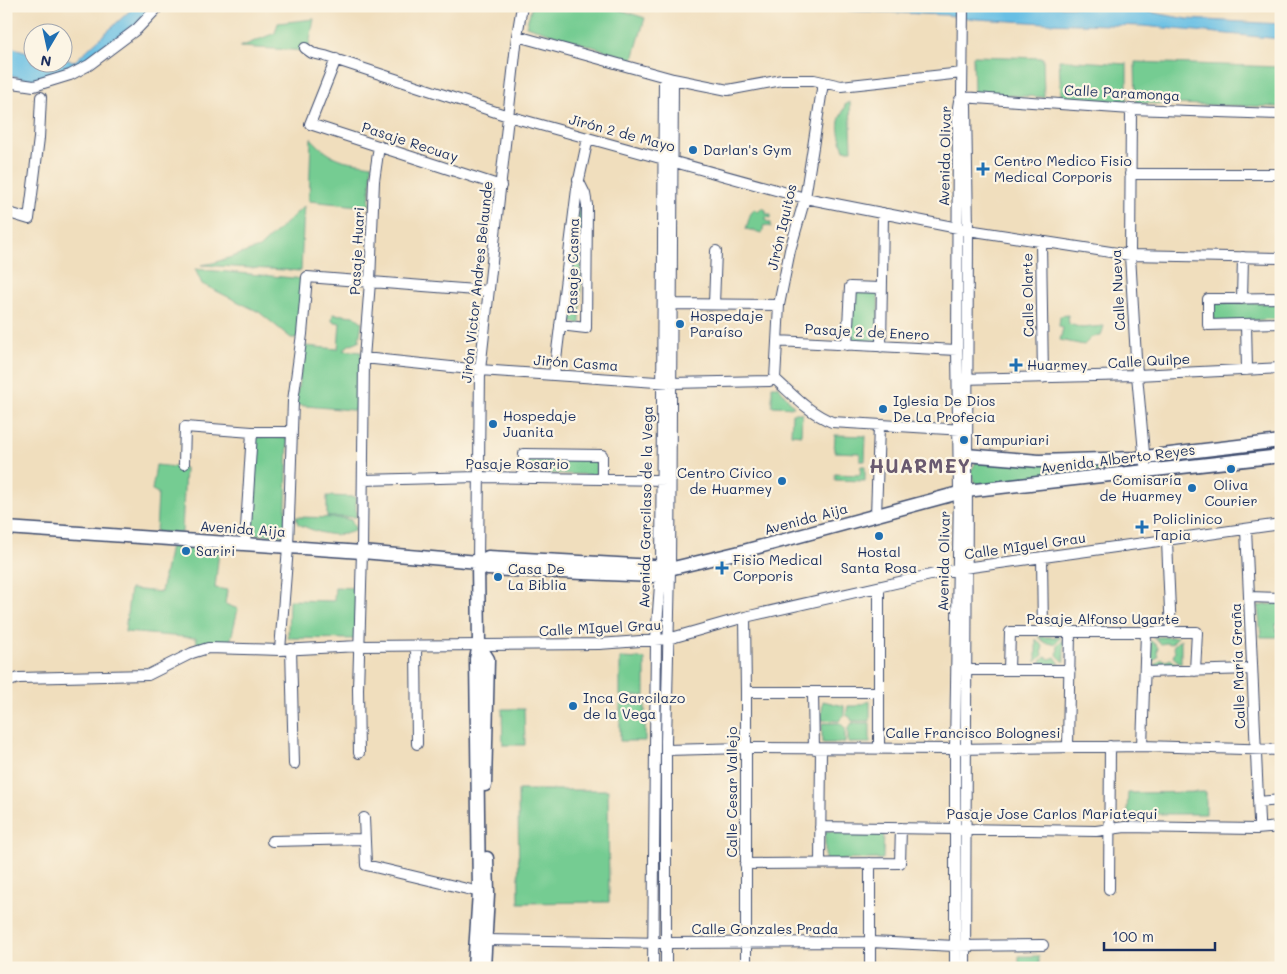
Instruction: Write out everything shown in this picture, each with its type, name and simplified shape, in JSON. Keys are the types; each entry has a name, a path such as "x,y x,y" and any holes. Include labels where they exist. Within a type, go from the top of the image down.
{"main road":[{"name":"Avenida Alberto Reyes","path":"966,455 1038,461 1144,456 1280,443"},
{"name":"Avenida Alberto Reyes","path":"963,492 1281,456"},
{"name":"Avenida Aija","path":"6,528 362,552 478,562 488,568 653,576 665,571 963,492"},
{"path":"478,562 479,645 476,660 486,940 484,968"},
{"path":"474,968 483,893"}],"street":[{"path":"6,82 34,86 70,74 89,65 137,29 159,6"},
{"name":"Jirón Victor Andres Belaunde","path":"478,562 480,370 517,36 522,6"},
{"name":"Avenida Olivar","path":"955,968 960,946 963,229 958,106 962,97 963,6"},
{"path":"517,36 668,78 728,90 782,80 814,80 841,86 962,73"},
{"name":"Jirón 2 de Mayo","path":"305,48 312,53 336,59 508,116 805,198 963,229 1130,255 1281,258"},
{"name":"Pasaje Recuay","path":"336,59 310,124 501,186"},
{"name":"Avenida Garcilaso de la Vega","path":"666,968 668,639 665,571 668,78"},
{"name":"Jirón Iquitos","path":"775,379 779,305 790,250 805,198 823,83"},
{"path":"6,212 29,219 39,138 41,97"},
{"name":"Calle Paramonga","path":"962,97 1131,108 1281,114"},
{"name":"Calle Nueva","path":"1131,108 1130,255 1137,375 1146,470"},
{"name":"Pasaje Casma","path":"554,375 578,180 588,138"},
{"name":"Pasaje Huari","path":"359,753 358,689 362,552 364,358 370,282 374,180 378,146"},
{"name":"Avenida Garcilaso de la Vega","path":"666,382 671,304 668,160"},
{"path":"1130,174 1281,174"},
{"name":"Pasaje Casma","path":"560,326 586,328 587,205 585,194 578,180"},
{"path":"881,347 883,213"},
{"name":"Avenida Olivar","path":"962,379 957,350 963,229"},
{"name":"Calle Olarte","path":"1041,241 1043,378"},
{"path":"714,304 716,251"},
{"path":"1242,299 1243,257"},
{"path":"280,650 288,547 292,401 302,334 307,277 488,291"},
{"path":"847,345 850,287 882,288"},
{"path":"1281,298 1208,300 1208,325 1281,323"},
{"path":"671,304 779,305"},
{"path":"1246,324 1247,370"},
{"name":"Pasaje 2 de Enero","path":"777,341 957,350"},
{"name":"Jirón Casma","path":"364,358 480,370 666,382 775,379"},
{"name":"Calle Quilpe","path":"962,379 1137,375 1281,368"},
{"path":"775,379 818,416 832,422 962,430"},
{"path":"876,516 879,426"},
{"path":"184,464 186,427 252,432 292,432"},
{"name":"Avenida Olivar","path":"962,430 966,455 963,492"},
{"path":"245,544 252,432"},
{"path":"523,478 524,454 602,455 602,479"},
{"name":"Pasaje Rosario","path":"363,480 478,477 666,480"},
{"name":"Calle MIguel Grau","path":"6,682 19,678 148,675 192,653 208,648 280,650 359,646 600,644 668,639 745,617 961,568 1281,524"},
{"name":"Calle María Graña","path":"1246,529 1258,802"},
{"path":"1167,541 1171,633"},
{"path":"1042,557 1043,632"},
{"name":"Avenida Garcilaso de la Vega","path":"653,968 656,639 665,571"},
{"path":"879,587 879,748"},
{"path":"1250,597 1281,598"},
{"name":"Calle Cesar Vallejo","path":"745,617 746,968"},
{"name":"Pasaje Alfonso Ugarte","path":"1009,670 1010,632 1196,632 1195,671"},
{"path":"1068,746 1070,632"},
{"path":"1142,746 1146,633"},
{"path":"416,646 417,744"},
{"path":"291,649 294,764"},
{"path":"1145,672 1252,668"},
{"path":"961,670 1070,670"},
{"path":"746,692 879,692"},
{"path":"813,693 818,749 820,863"},
{"name":"Calle Francisco Bolognesi","path":"666,750 746,748 960,749 1068,746 1281,750"},
{"path":"1109,889 1110,746"},
{"path":"1256,829 1259,826 1258,802 1281,800"},
{"path":"364,818 366,864 483,893"},
{"name":"Pasaje Jose Carlos Mariatequi","path":"820,827 1096,830 1144,827 1256,829 1281,827"},
{"path":"745,864 900,863 902,828"},
{"path":"272,841 364,839"},
{"path":"870,863 870,968"},
{"name":"Calle Gonzales Prada","path":"486,940 667,943 871,942 960,946 1043,945"},
{"name":"Avenida Olivar","path":"960,946 965,968"}],"green space":[{"path":"532,6 608,6 645,18 633,59 526,26"},
{"path":"314,19 308,51 240,47 275,33 278,23"},
{"path":"973,56 1043,58 1044,97 974,94"},
{"path":"1059,60 1127,64 1127,102 1061,98"},
{"path":"1135,62 1281,67 1281,107 1136,103"},
{"path":"850,102 852,150 844,150 839,124 845,105"},
{"path":"311,138 326,152 338,159 372,165 369,207 309,201"},
{"path":"580,197 583,207 580,324 566,321"},
{"path":"304,206 301,271 201,265 259,248"},
{"path":"762,208 766,210 766,214 771,214 771,218 766,217 766,221 771,223 771,227 764,225 762,233 746,229 754,209 758,212"},
{"path":"195,269 304,279 298,338 291,338 259,312 202,284"},
{"path":"853,291 878,292 879,343 852,342"},
{"path":"1212,303 1276,303 1277,319 1215,322"},
{"path":"333,314 354,316 362,322 359,341 343,350 361,352 362,411 295,405 305,346 338,349 340,323 332,321"},
{"path":"1068,315 1069,324 1082,328 1104,326 1101,336 1092,337 1084,345 1060,340 1063,328 1059,326 1060,316"},
{"path":"772,386 778,386 794,407 772,406"},
{"path":"792,413 802,413 801,435 791,434"},
{"path":"835,435 866,436 865,461 860,461 860,453 834,452"},
{"path":"256,437 288,438 285,536 249,534"},
{"path":"1273,446 1274,450 1152,465 1149,463 1150,459"},
{"path":"596,459 596,475 528,473 527,460"},
{"path":"976,462 1139,463 1137,467 986,487 974,482 971,471"},
{"path":"156,465 185,468 182,533 156,532 158,493 152,490"},
{"path":"861,466 865,466 865,481 835,480 835,474 860,475"},
{"path":"327,496 356,497 356,517 327,517"},
{"path":"296,517 342,518 351,520 356,530 349,533 327,534 298,524"},
{"path":"170,546 219,551 215,588 227,590 225,604 238,609 230,643 198,648 196,638 125,632 130,589 161,592"},
{"path":"335,587 357,588 356,639 288,638 289,600 334,601"},
{"path":"1280,603 1281,622 1276,624 1277,637 1261,637 1258,606"},
{"path":"1038,637 1061,637 1055,644 1046,643"},
{"path":"1152,637 1178,637 1171,644 1161,644"},
{"path":"1036,639 1043,646 1043,655 1036,662"},
{"path":"1064,639 1064,662 1057,655 1057,646"},
{"path":"1181,639 1181,664 1173,657 1175,651 1173,646"},
{"path":"1150,640 1158,647 1158,657 1150,664"},
{"path":"1045,657 1050,659 1055,657 1060,664 1039,663"},
{"path":"620,658 645,659 645,696 620,696"},
{"path":"1161,659 1166,661 1171,659 1178,666 1154,666"},
{"path":"823,701 844,706 844,715 839,721 821,720"},
{"path":"870,701 870,721 852,721 846,715 848,706 856,706"},
{"path":"620,704 645,704 645,741 620,741"},
{"path":"502,709 524,709 525,745 503,745"},
{"path":"822,723 840,723 845,728 845,743 822,743"},
{"path":"852,723 870,723 870,743 848,743 848,728"},
{"path":"518,790 608,790 609,902 519,903"},
{"path":"1206,792 1206,814 1127,814 1128,793"},
{"path":"825,831 884,832 883,859 825,860"},
{"path":"1019,956 1039,956 1039,968 1019,968"}],"water":[{"path":"135,6 154,6 142,21 86,64 72,69 72,60 75,61"},
{"path":"748,6 1099,7 1144,11 1187,19 1281,24 1281,39 1143,26 1046,23 976,19 946,15"},
{"path":"6,46 22,50 22,72 62,72 34,81 6,74"}],"place":[{"name":"Darlan's Gym","path":"693,150"},
{"name":"Centro Medico Fisio Medical Corporis","path":"983,169"},
{"name":"Hospedaje Paraíso","path":"680,324"},
{"name":"Huarmey","path":"1016,365"},
{"name":"Iglesia De Dios De La Profecia","path":"883,409"},
{"name":"Hospedaje Juanita","path":"493,424"},
{"name":"Tampuriari","path":"964,440"},
{"name":"Oliva Courier","path":"1231,469"},
{"name":"Centro Cívico de Huarmey","path":"782,481"},
{"name":"Comisaría de Huarmey","path":"1192,488"},
{"name":"Policlinico Tapia","path":"1142,527"},
{"name":"Hostal Santa Rosa","path":"879,536"},
{"name":"Sariri","path":"186,551"},
{"name":"Fisio Medical Corporis","path":"722,568"},
{"name":"Casa De La Biblia","path":"498,577"},
{"name":"Inca Garcilazo de la Vega","path":"573,706"}],"district":[{"name":"HUARMEY","path":"920,466"}]}
